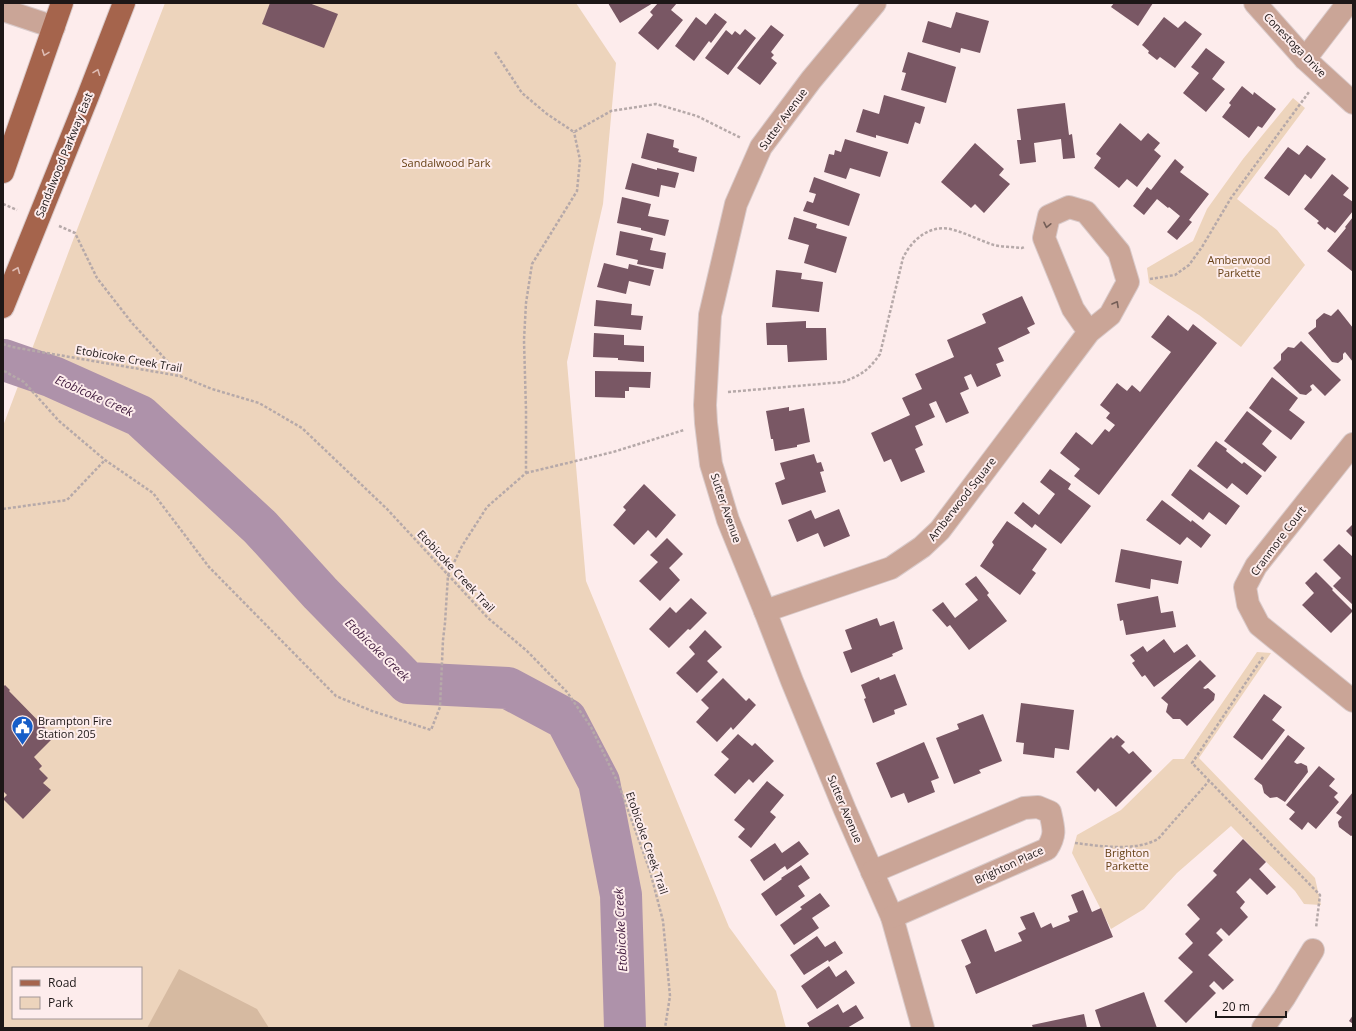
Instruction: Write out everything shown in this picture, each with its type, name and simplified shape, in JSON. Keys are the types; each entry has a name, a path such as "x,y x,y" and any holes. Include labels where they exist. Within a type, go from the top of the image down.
{"main road":[{"path":"3,172 62,3"},
{"name":"Sandalwood Parkway East","path":"3,306 124,3"}],"street":[{"name":"Sutter Avenue","path":"874,3 811,80 760,147 736,204 710,315 706,423 711,464 728,520 792,681 892,918 923,1028"},
{"name":"Conestoga Drive","path":"1255,3 1305,59 1353,103"},
{"path":"1305,59 1348,3"},
{"path":"3,10 54,27"},
{"path":"1088,332 1073,310 1044,238 1049,216 1069,207 1086,212 1119,252 1128,282"},
{"name":"Amberwood Square","path":"765,611 891,568 922,547 940,530 1088,332 1110,315 1128,282"},
{"name":"Cranmore Court","path":"1353,444 1256,566 1245,587 1248,604 1259,626 1353,701"},
{"path":"872,872 1024,808 1038,807 1050,812 1054,826"},
{"name":"Brighton Place","path":"892,918 1046,850 1053,840 1054,826"},
{"path":"1263,1028 1284,998 1313,950"}],"path":[{"path":"495,52 522,93 547,114 574,132 580,160 577,190 532,264 526,303 524,340 526,473"},
{"path":"1128,282 1175,275 1189,266 1230,198 1322,75"},
{"path":"574,132 611,111 656,104 698,116 760,147"},
{"path":"3,204 75,233 97,278 132,323 180,376"},
{"path":"706,394 843,382 857,377 870,367 880,354 902,258 915,239 926,233 938,229 952,229 995,245 1022,248 1044,238"},
{"name":"Etobicoke Creek Trail","path":"3,344 12,347 180,376 212,389 259,403 302,428 387,509 488,618 527,651 567,692 591,727 619,785 650,872 663,921 670,996 666,1028"},
{"path":"4,370 24,382 59,421 105,460 153,493 209,567 336,696 372,711 430,730 440,707 448,575 462,546 487,507 526,473 613,452 706,423"},
{"path":"3,509 68,500 105,460"},
{"path":"1276,639 1192,763 1320,895 1313,950"},
{"path":"1054,826 1070,842 1128,846 1149,844 1158,839 1209,781"}],"green space":[{"name":"Sandalwood Park","path":"165,3 576,3 616,63 603,204 567,362 586,581 729,927 776,991 786,1028 3,1028 3,426"},
{"name":"Amberwood Parkette","path":"1293,98 1305,108 1237,199 1277,230 1305,265 1241,347 1199,315 1149,283 1147,268 1193,241 1207,209 1243,159"},
{"name":"Brighton Parkette","path":"1257,652 1271,653 1199,758 1315,878 1321,905 1304,904 1295,891 1231,826 1177,873 1144,909 1111,929 1072,853 1077,835 1121,810 1173,759 1184,759"}],"shaded area":[{"path":"179,969 257,1009 269,1028 147,1028"}],"building":[{"path":"270,3 309,3 338,14 324,48 262,24"},
{"path":"608,3 653,3 620,23"},
{"path":"658,3 677,3 671,10 683,20 658,50 638,33 653,15 650,12"},
{"path":"1114,3 1153,3 1138,26 1111,7"},
{"path":"956,12 989,21 980,53 961,48 960,53 922,42 928,21 951,28"},
{"path":"715,13 727,22 711,43 709,41 694,61 675,46 696,17 706,25"},
{"path":"1164,17 1178,28 1185,21 1202,34 1175,68 1160,57 1157,60 1148,53 1149,51 1142,45"},
{"path":"771,25 784,35 771,52 774,55 771,58 777,63 760,85 737,68"},
{"path":"745,29 756,38 728,75 705,58 726,30 732,35 735,31 740,35"},
{"path":"1206,48 1225,62 1212,79 1225,89 1206,112 1183,93 1199,73 1191,67"},
{"path":"908,52 956,67 946,103 901,90 906,73 902,72"},
{"path":"1242,86 1253,95 1254,92 1276,109 1262,128 1258,126 1249,138 1222,117 1231,105 1229,103"},
{"path":"884,95 925,107 920,124 915,122 908,144 876,135 876,138 856,132 863,109 879,114"},
{"path":"1065,103 1069,135 1072,134 1075,158 1063,159 1061,139 1034,143 1036,162 1020,164 1017,140 1021,140 1017,109"},
{"path":"1120,123 1141,141 1148,133 1160,143 1154,150 1161,156 1137,187 1127,179 1119,188 1094,168 1101,158 1096,154"},
{"path":"647,133 674,140 673,147 679,149 678,152 697,157 694,172 641,158"},
{"path":"845,139 888,152 880,177 850,168 846,179 824,172 829,154 834,155 835,150 841,152"},
{"path":"975,143 1004,169 999,175 1010,184 984,213 975,204 971,208 941,182"},
{"path":"1307,145 1326,159 1311,179 1305,174 1289,196 1264,178 1288,147 1299,155"},
{"path":"1175,159 1184,167 1180,172 1209,194 1189,220 1192,222 1177,240 1167,232 1180,216 1169,207 1168,208 1157,199 1144,215 1133,206 1147,187 1151,190"},
{"path":"632,163 657,170 657,168 679,173 675,188 661,185 659,197 625,189"},
{"path":"1332,174 1349,188 1343,195 1353,202 1353,211 1335,233 1327,227 1325,230 1317,223 1319,221 1304,209"},
{"path":"814,177 860,194 849,226 803,211 807,201 813,203 816,194 809,192"},
{"path":"622,197 651,204 648,216 669,220 665,236 641,230 641,228 617,223"},
{"path":"794,217 817,224 816,228 847,237 836,273 804,263 809,245 788,239"},
{"path":"1353,217 1353,272 1327,251"},
{"path":"620,231 653,238 650,250 666,253 663,269 637,264 638,260 616,255"},
{"path":"604,263 628,269 629,264 654,270 650,286 629,281 626,294 597,287"},
{"path":"776,270 802,273 801,279 823,282 819,312 772,307"},
{"path":"1022,296 1035,324 1027,328 1030,333 998,348 1004,361 996,364 1001,376 977,387 971,374 964,377 969,389 960,393 969,413 946,423 936,401 929,404 935,417 915,426 923,445 915,449 925,472 901,482 891,459 884,462 871,433 910,415 902,398 922,389 915,374 954,357 947,340 986,323 982,314"},
{"path":"596,300 632,304 631,315 643,316 641,330 594,326"},
{"path":"1338,309 1353,328 1353,362 1345,352 1343,354 1343,359 1338,363 1332,362 1308,333 1316,327 1316,320 1324,313 1331,316"},
{"path":"1168,315 1188,331 1193,324 1217,343 1099,495 1074,476 1080,469 1060,453 1076,432 1092,445 1105,429 1109,432 1115,425 1106,418 1110,413 1100,405 1117,383 1127,391 1132,385 1140,392 1171,352 1151,337"},
{"path":"806,321 806,328 826,328 827,360 788,362 787,345 767,345 766,323"},
{"path":"594,333 624,335 624,345 644,346 644,362 618,360 618,358 593,357"},
{"path":"1301,341 1341,380 1325,396 1313,384 1310,386 1312,390 1306,395 1300,394 1273,368 1281,360 1281,354 1288,347 1294,348"},
{"path":"595,371 651,372 650,388 629,387 629,391 625,391 625,398 595,397"},
{"path":"1272,377 1298,398 1289,410 1305,422 1291,440 1249,408"},
{"path":"789,407 789,411 804,408 810,442 797,445 797,447 775,451 773,439 771,439 766,411"},
{"path":"1247,411 1272,431 1262,444 1277,457 1265,472 1224,441"},
{"path":"1216,441 1227,449 1226,451 1242,464 1244,462 1262,476 1247,495 1232,483 1227,489 1197,466"},
{"path":"814,454 817,463 821,462 824,471 820,472 826,492 782,505 775,483 785,479 780,463"},
{"path":"1050,469 1071,484 1068,489 1091,506 1061,544 1035,524 1032,528 1014,513 1023,502 1039,515 1055,494 1040,482"},
{"path":"1190,469 1240,506 1226,525 1209,512 1203,520 1171,495"},
{"path":"644,484 676,515 656,538 648,530 634,545 613,525 626,510 623,507"},
{"path":"1162,500 1211,535 1201,548 1187,537 1180,545 1146,520"},
{"path":"839,509 850,536 824,547 818,533 797,542 788,520 811,510 815,519"},
{"path":"1007,521 1047,549 1032,570 1036,573 1020,595 980,566 994,545 992,542"},
{"path":"1353,524 1353,538 1346,531"},
{"path":"667,538 683,554 669,568 680,580 660,601 639,581 658,562 650,555"},
{"path":"1339,544 1353,557 1353,605 1333,586 1341,578 1323,560"},
{"path":"1121,549 1182,561 1178,584 1151,579 1150,589 1115,582"},
{"path":"1316,572 1353,611 1331,633 1302,605 1314,593 1305,583"},
{"path":"976,576 989,593 987,595 1007,621 969,650 950,625 947,627 932,610 943,602 955,618 978,600 965,584"},
{"path":"1158,596 1161,613 1173,611 1176,627 1126,635 1123,620 1120,621 1117,604"},
{"path":"691,598 707,613 669,648 649,629 670,607 676,613"},
{"path":"877,618 880,626 894,621 903,649 892,654 893,656 851,673 843,652 852,649 845,630"},
{"path":"705,630 722,647 707,661 718,672 697,693 676,673 695,654 689,647"},
{"path":"1164,639 1174,653 1187,644 1196,656 1154,687 1145,675 1142,677 1132,663 1135,661 1130,655 1143,646 1147,652"},
{"path":"1200,660 1216,676 1203,688 1208,688 1215,694 1214,700 1187,726 1180,719 1173,719 1166,712 1168,704 1161,698"},
{"path":"895,674 907,705 894,710 895,714 873,723 864,699 866,698 861,685 879,677 880,680"},
{"path":"723,678 746,701 749,698 756,705 733,730 731,727 717,742 696,722 709,708 701,700"},
{"name":"Brampton Fire Station 205","path":"5,685 10,690 9,691 54,737 34,757 42,766 39,769 48,778 43,783 51,790 23,819 3,799 7,795 3,791 3,687"},
{"path":"1264,694 1282,707 1272,720 1285,730 1262,760 1233,737"},
{"path":"1021,703 1074,710 1069,750 1055,748 1054,758 1023,754 1024,743 1016,742"},
{"path":"983,714 1002,761 979,770 981,773 954,784 936,738 959,729 957,724"},
{"path":"738,734 752,746 755,743 774,761 753,783 749,779 735,794 714,775 729,759 721,752"},
{"path":"1117,735 1125,742 1121,746 1129,754 1133,751 1152,771 1116,807 1098,788 1095,792 1076,772 1111,737 1113,739"},
{"path":"1288,735 1305,748 1294,762 1307,766 1308,772 1285,802 1277,797 1270,798 1264,793 1262,785 1254,779"},
{"path":"924,742 939,778 931,781 935,792 908,803 904,793 891,798 876,763"},
{"path":"1319,766 1335,779 1329,786 1338,793 1334,797 1339,802 1316,829 1308,822 1302,830 1289,819 1295,812 1286,805"},
{"path":"767,781 784,795 770,812 776,817 751,848 738,837 745,829 734,820"},
{"path":"1353,792 1353,835 1351,836 1339,827 1338,822 1342,817 1336,813"},
{"path":"1243,839 1266,862 1259,869 1276,887 1267,895 1250,878 1236,892 1245,902 1240,908 1248,917 1229,936 1221,928 1216,933 1223,940 1208,955 1234,980 1223,990 1214,981 1209,986 1216,993 1186,1023 1164,1001 1193,972 1178,958 1193,943 1185,934 1200,919 1187,905 1217,875 1213,871"},
{"path":"799,841 809,854 787,870 785,866 764,881 750,860 775,843 782,853"},
{"path":"801,865 810,878 798,886 805,896 776,916 761,894 782,879 781,878"},
{"path":"1083,890 1092,912 1101,908 1113,937 976,994 965,966 971,963 961,940 986,929 995,952 1022,941 1018,933 1026,929 1020,917 1034,912 1041,928 1051,923 1053,928 1070,921 1068,916 1078,912 1071,895"},
{"path":"820,893 830,906 812,918 819,928 794,945 780,925 802,909 800,907"},
{"path":"817,936 825,947 835,941 843,953 829,962 828,960 804,975 790,955"},
{"path":"829,966 836,977 846,970 855,983 817,1009 801,986"},
{"path":"1144,992 1157,1028 1101,1028 1095,1010"},
{"path":"838,1004 843,1013 856,1005 864,1018 847,1028 810,1028 807,1023"},
{"path":"1084,1014 1087,1028 1033,1028 1032,1025"},
{"path":"1353,1015 1353,1024 1349,1021"}],"waterway":[{"name":"Etobicoke Creek","path":"4,360 53,377 140,416 260,527 320,593 408,683 508,688 566,719 599,782 621,895 625,1028"}],"place":[{"name":"Brampton Fire Station 205","path":"23,746"}]}
